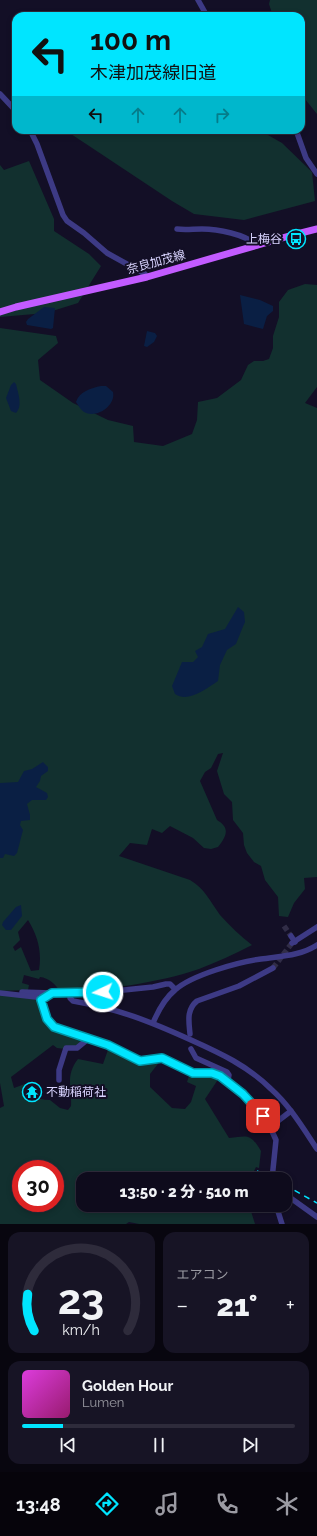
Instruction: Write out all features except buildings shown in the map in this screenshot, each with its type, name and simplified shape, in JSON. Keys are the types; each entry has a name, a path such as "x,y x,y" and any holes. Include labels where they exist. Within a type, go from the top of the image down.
{"main road":[{"name":"奈良加茂線","path":"0,312 147,277 317,229"}],"street":[{"path":"198,0 206,12"},
{"path":"0,94 12,107"},
{"path":"32,134 63,215 67,221 84,233 107,253 145,274 147,277"},
{"path":"297,134 306,158 317,174"},
{"path":"177,229 202,229 230,233 254,242 257,246"},
{"path":"291,936 294,942 317,927"},
{"path":"153,1023 164,1002 175,989 192,980 241,963 297,954 317,945"},
{"path":"190,1034 189,1014 192,1006 197,1001 238,986 273,968"},
{"path":"0,993 70,994 154,987 166,984 170,984 175,989"},
{"path":"8,993 33,996 41,1000 46,1016 51,1024 63,1030 108,1045 140,1061 162,1058 193,1073 215,1074 228,1080 243,1094 270,1127 276,1140 273,1172"},
{"path":"41,1000 52,993"},
{"path":"70,994 70,998 74,1001 118,1010 153,1023 215,1051 245,1068 270,1087 291,1111 317,1149"},
{"path":"59,1080 58,1070 66,1048 77,1048 88,1039"},
{"path":"191,1049 196,1058 227,1072 228,1080"},
{"path":"270,1127 291,1111"},
{"path":"292,1199 317,1217"},
{"path":"278,1212 282,1224"}],"green space":[{"path":"270,0 317,0 317,114 305,99 305,12 272,12 269,4"},
{"path":"71,134 266,134 282,143 312,172 315,201 244,220 194,214"},
{"path":"29,161 54,219 54,231 89,254 101,266 78,303 46,313 0,317 0,165 4,170"},
{"path":"305,284 317,285 317,387 305,403 317,408 317,877 304,878 305,889 294,903 288,917 279,916 278,897 265,880 261,866 254,862 247,853 244,845 243,833 233,820 232,802 224,794 217,771 223,753 218,754 211,768 205,772 200,781 217,820 226,829 225,836 218,847 211,849 204,848 193,838 170,826 162,833 152,829 147,845 130,843 119,856 190,880 203,891 220,915 252,945 199,969 149,982 97,989 60,991 49,980 24,975 22,983 29,985 28,990 0,991 0,328 56,336 58,343 38,360 40,380 73,403 108,420 133,426 134,442 163,446 192,434 197,420 198,402 217,398 241,380 248,365 254,361 269,359 273,348 273,336 279,317 279,302 288,290","holes":["28,920 37,938 40,957 39,970 31,971 21,947 15,951 13,947 20,940 18,932"]},
{"path":"0,995 37,1000 49,1025 85,1039 75,1050 57,1048 53,1045 11,1077 14,1088 25,1084 30,1096 50,1100 60,1108 68,1110 71,1106 70,1076 78,1059 103,1064 109,1047 142,1063 161,1060 150,1074 150,1087 172,1108 185,1109 191,1102 196,1086 187,1082 190,1073 219,1078 205,1099 229,1138 245,1136 254,1141 261,1151 259,1168 256,1167 254,1172 76,1172 76,1212 251,1212 255,1224 139,1224 129,1222 126,1224 0,1224 0,1108 4,1106 0,1083"}],"water":[{"path":"240,295 260,300 273,306 273,311 267,316 263,329 244,324"},
{"path":"44,307 55,308 53,328 51,329 27,325 26,322 28,319"},
{"path":"147,331 155,333 157,336 154,342 147,347 144,346"},
{"path":"14,382 16,384 20,403 16,413 11,411 6,398 11,385"},
{"path":"101,386 106,386 113,392 111,402 104,410 94,414 84,412 76,402 86,391"},
{"path":"238,607 244,612 245,622 236,644 227,650 220,665 218,681 203,691 191,696 186,697 175,694 172,686 182,662 193,662 198,657 195,651 202,647 208,634 225,629"},
{"path":"43,762 48,767 48,771 41,776 36,787 47,793 48,797 46,800 32,800 27,804 30,820 21,821 20,825 23,830 17,853 14,856 5,854 3,858 0,858 0,783 18,782 24,771 32,769"},
{"path":"21,905 22,916 11,930 6,930 2,925 3,922 16,907"}],"tunnel":[{"path":"284,926 291,936"},
{"path":"273,968 292,943"}],"railway":[{"path":"292,1189 317,1203"}],"place":[{"name":"上梅谷","path":"296,239"},
{"name":"不動稲荷社","path":"32,1092"}],"route":[{"path":"103,992 80,994 52,993 41,1000 42,1006 47,1019 54,1027 86,1039 108,1045 140,1061 162,1058 193,1073 212,1073 220,1076 228,1080 263,1116"}]}
